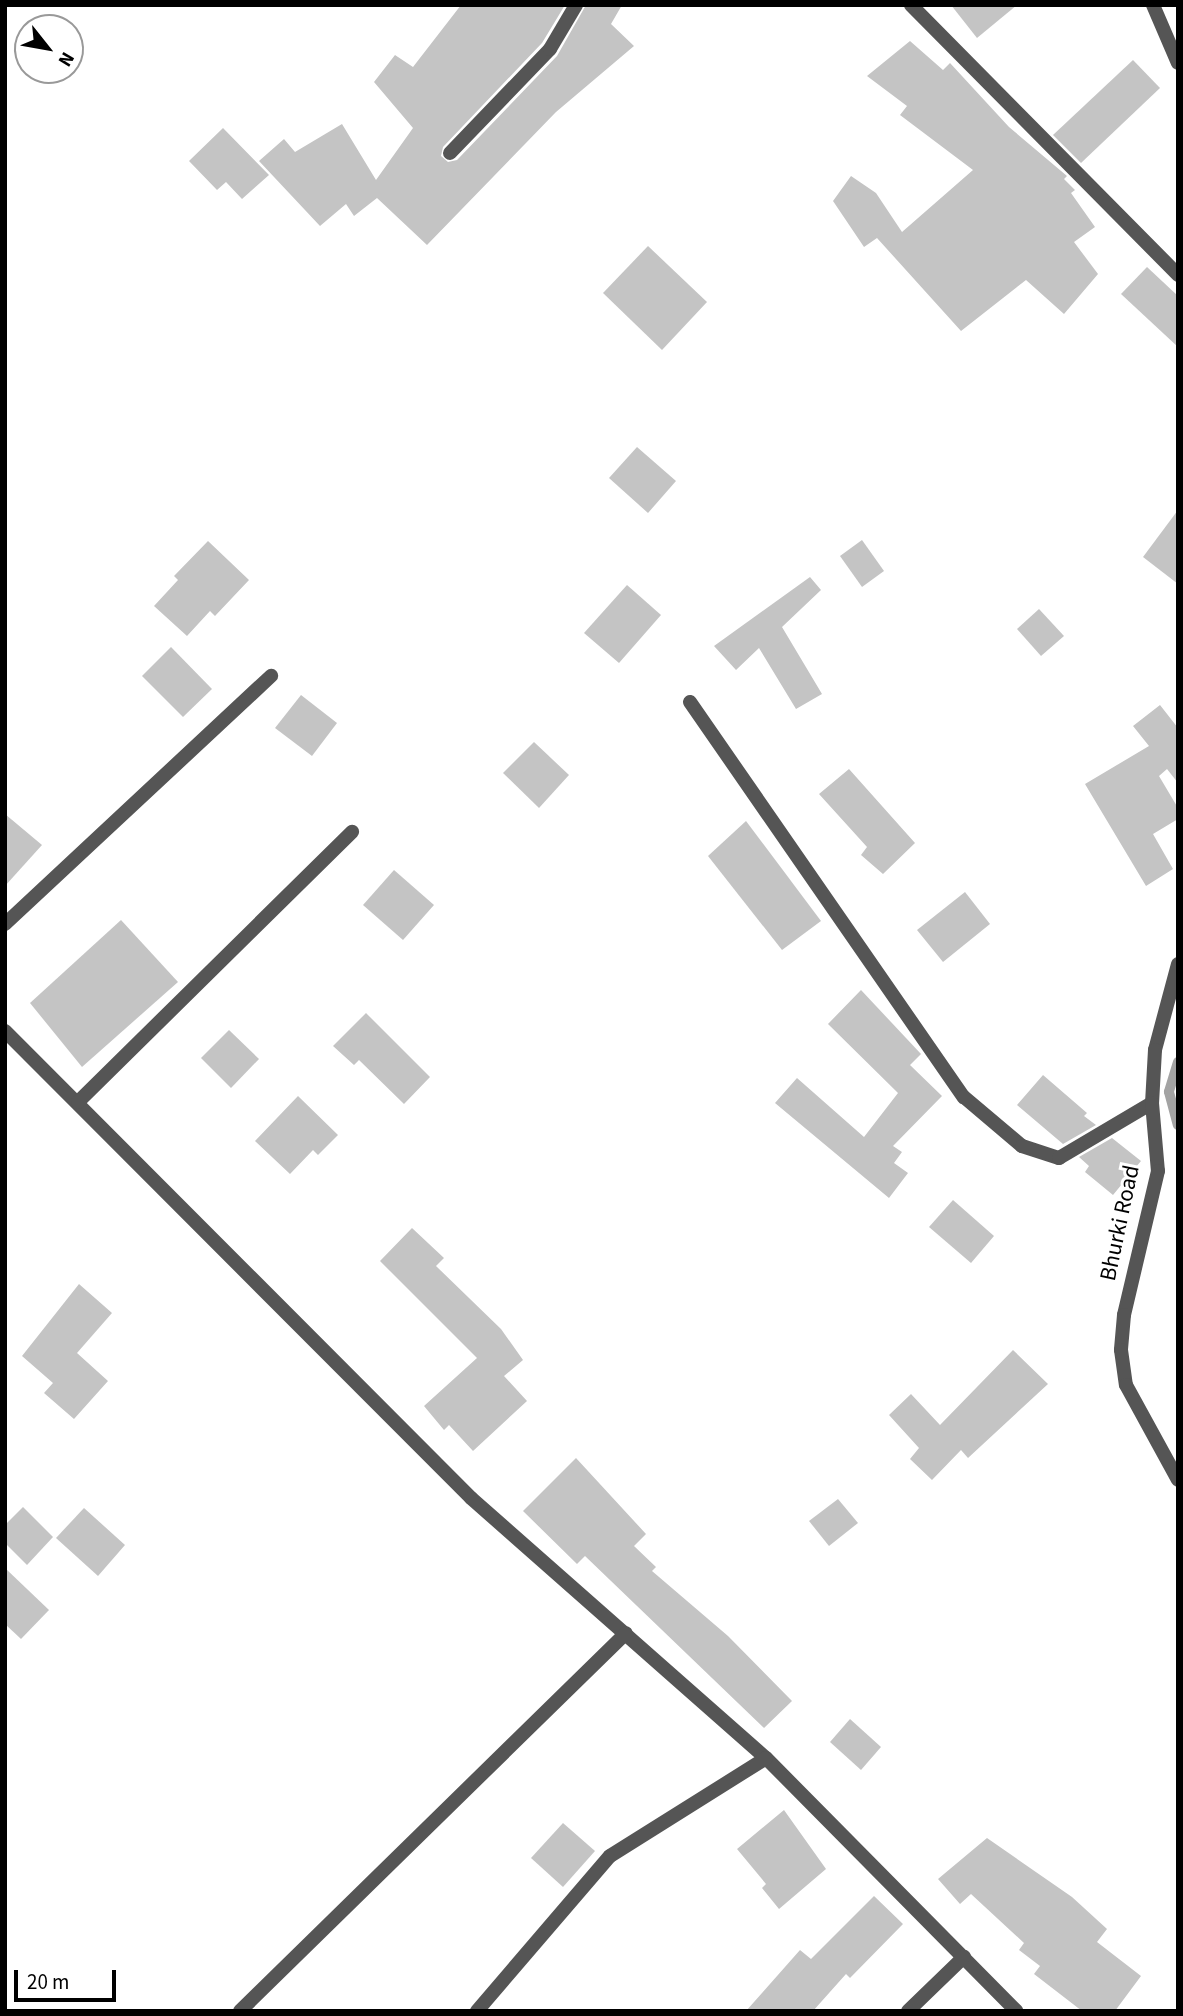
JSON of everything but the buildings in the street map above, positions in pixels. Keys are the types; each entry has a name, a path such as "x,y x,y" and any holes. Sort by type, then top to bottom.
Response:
{"street":[{"path":"450,153 550,49 576,5"},
{"path":"911,5 1178,275"},
{"path":"1153,5 1178,64"},
{"path":"5,924 271,676"},
{"path":"690,702 964,1097 1022,1146 1059,1158 1153,1103"},
{"path":"78,1102 352,832"},
{"name":"Bhurki Road","path":"1178,964 1156,1050 1153,1103 1158,1171 1124,1315 1121,1350 1126,1385 1178,1480"},
{"path":"5,1031 471,1498 766,1758 1016,2011"},
{"path":"240,2011 626,1633"},
{"path":"477,2011 610,1856 766,1758"},
{"path":"908,2011 964,1957"}],"waterway":[{"path":"1178,1062 1169,1092 1178,1125"}]}
